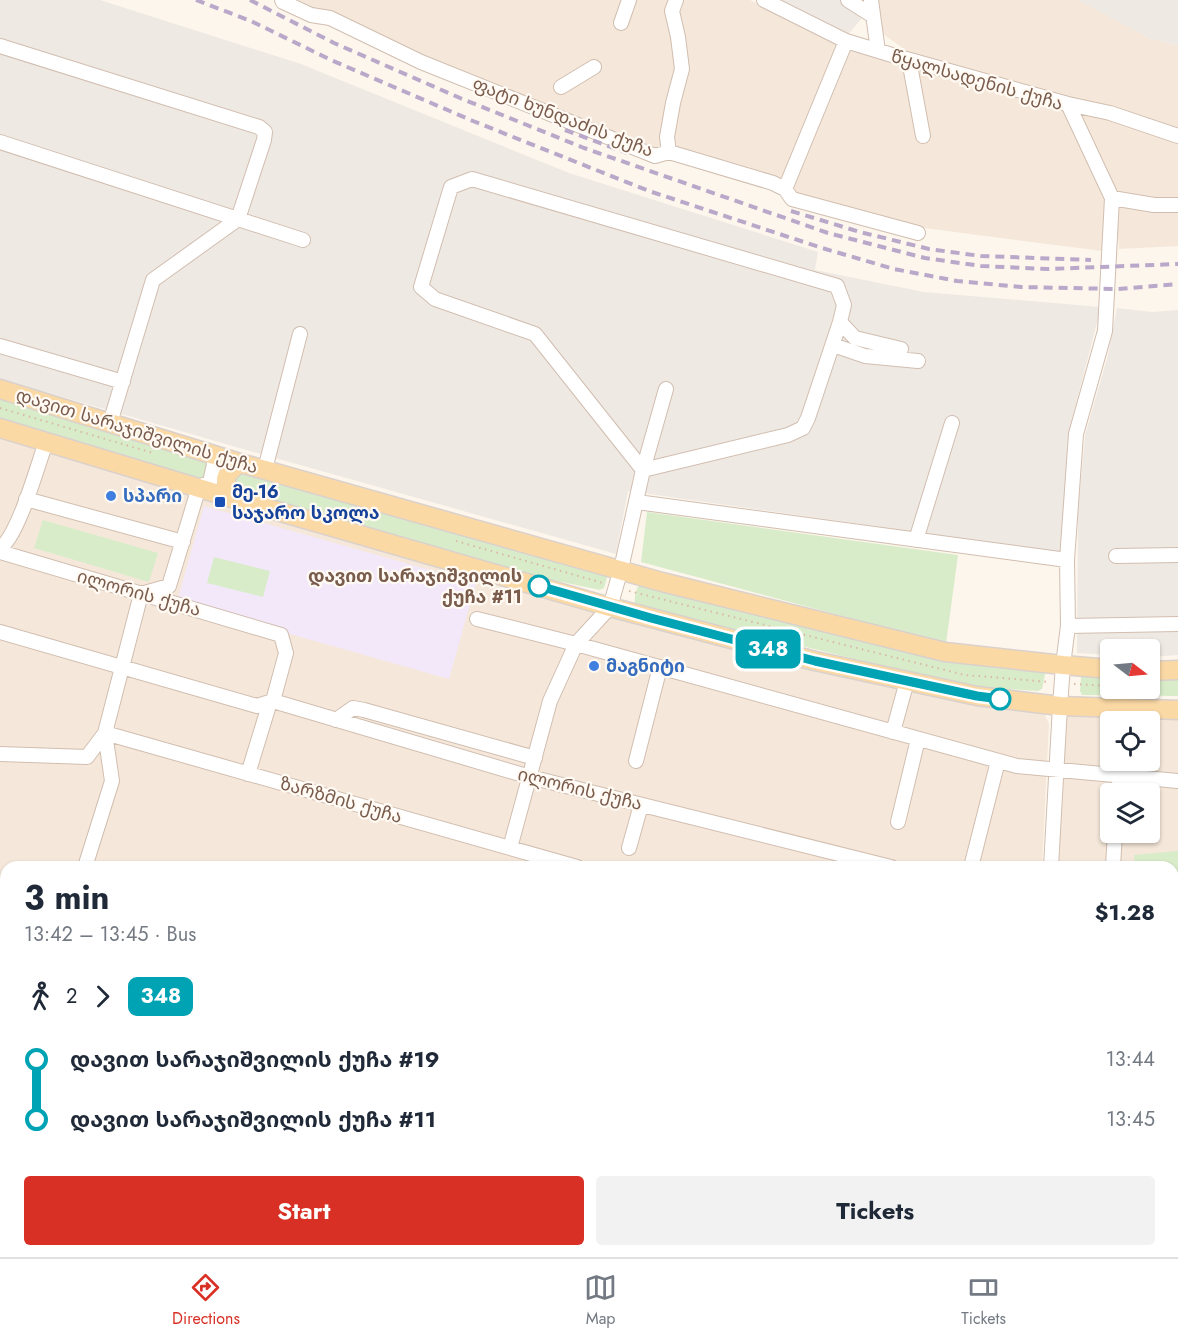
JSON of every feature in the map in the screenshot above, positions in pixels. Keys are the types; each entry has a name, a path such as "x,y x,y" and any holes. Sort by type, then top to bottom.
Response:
{"main road":[{"name":"დავით სარაჯიშვილის ქუჩა","path":"0,390 208,453 662,582 945,652 1100,668"},
{"name":"დავით სარაჯიშვილის ქუჩა","path":"0,428 232,498 610,607 815,661 977,696 1060,706 1178,710"},
{"path":"232,498 225,483 228,472 240,462"},
{"path":"1160,671 1178,670"}],"street":[{"name":"ფატი ხუნდაძის ქუჩა","path":"282,0 311,15 330,18 421,62 655,156 669,152 773,183 786,189 792,200 918,233"},
{"path":"621,23 629,0"},
{"path":"669,152 667,137 682,69 672,11 676,0"},
{"name":"წყალსადენის ქუჩა","path":"764,0 846,41 1068,104 1112,198"},
{"path":"848,0 873,16"},
{"path":"871,0 878,51"},
{"path":"786,189 846,41"},
{"path":"0,46 259,127 265,132 238,219 153,280 110,423"},
{"path":"909,60 923,136"},
{"path":"561,87 594,67"},
{"path":"1068,104 1110,113 1178,136"},
{"path":"0,142 303,240"},
{"path":"472,179 837,286 844,305 840,322 803,428 788,435 643,470 536,334 435,299 421,287 451,187 472,179"},
{"path":"1051,861 1060,706 1068,626 1067,560 1076,434 1105,331 1112,198 1154,205 1178,205"},
{"path":"840,322 855,338 900,349"},
{"path":"265,469 300,334"},
{"path":"832,345 865,356 918,361"},
{"path":"0,346 123,382"},
{"path":"510,848 550,701 576,644 610,607 643,470 666,389"},
{"path":"916,540 952,423"},
{"name":"ილორის ქუჩა","path":"46,442 16,527 0,550 281,635 286,653 271,702"},
{"path":"87,861 112,781 105,733 141,594 169,586 199,488 210,482 215,460 208,453"},
{"path":"26,500 183,542"},
{"path":"637,502 1067,560"},
{"path":"1116,556 1178,555"},
{"path":"477,619 576,644 1017,766 1178,781"},
{"path":"1068,626 1178,624"},
{"name":"ილორის ქუჩა","path":"0,632 257,706 271,702 530,777 867,861"},
{"path":"636,761 660,667"},
{"path":"892,732 907,681"},
{"path":"248,774 271,702"},
{"path":"336,720 353,708 364,710 535,758"},
{"path":"0,754 87,757 105,733"},
{"name":"ზარზმის ქუჩა","path":"105,733 556,861"},
{"path":"898,822 918,739"},
{"path":"973,861 998,761"},
{"path":"1119,783 1120,775"},
{"path":"629,848 640,804"},
{"path":"1113,861 1114,843"}],"path":[{"path":"651,618 662,582"}],"shaded area":[{"path":"0,0 100,0 301,64 569,173 818,252 815,270 924,292 1101,307 1068,435 1063,553 628,491 616,554 0,379"},
{"path":"289,0 750,0 847,48 927,74 1064,108 1107,200 1102,251 924,228 666,157"},
{"path":"782,0 860,0 862,18 847,36"},
{"path":"877,0 1078,0 1149,38 1178,46 1178,246 1119,249 1115,191 1074,101 908,52 882,33"},
{"path":"1078,0 1178,0 1178,46 1149,38"},
{"path":"1117,308 1152,312 1178,310 1178,655 1160,656 1160,639 1100,639 1100,654 1077,653 1078,511 1085,435 1108,355"},
{"path":"0,436 269,518 1043,710 1049,724 1042,861 0,861"},
{"path":"204,506 476,583 449,679 177,602"},
{"path":"1068,712 1100,713 1100,771 1160,771 1160,716 1178,717 1178,861 1057,861 1064,716"}],"green space":[{"path":"0,396 208,458 203,481 0,420"},
{"path":"246,472 608,574 604,588 600,590 529,575 234,491 236,478"},
{"path":"647,512 958,555 946,644 641,562"},
{"path":"43,520 158,553 149,582 34,548"},
{"path":"214,557 270,571 263,597 207,583"},
{"path":"642,581 1041,670 1045,674 1042,689 1038,691 965,686 635,605 636,592"},
{"path":"1086,674 1100,674 1100,695 1082,695 1081,677"},
{"path":"1160,675 1178,676 1178,696 1160,696"},
{"path":"1178,851 1178,861 1134,861 1134,855"}],"railway":[{"path":"196,0 251,21 331,60 473,121 649,191 822,248 894,269 957,281 1021,287 1118,289 1178,284"},
{"path":"250,0 334,43 460,98 584,148 828,233 925,258 981,266 1048,269 1178,264"},
{"path":"565,130 627,153"},
{"path":"791,211 860,232 929,249 981,256 1091,260"}],"bus line":[{"name":"348","path":"539,586 815,661 1000,699"}],"place":[{"name":"სპარი","path":"111,496"},
{"name":"მე-16 საჯარო სკოლა","path":"220,502"},
{"name":"დავით სარაჯიშვილის ქუჩა #11","path":"539,586"},
{"name":"მაგნიტი","path":"594,666"}]}
